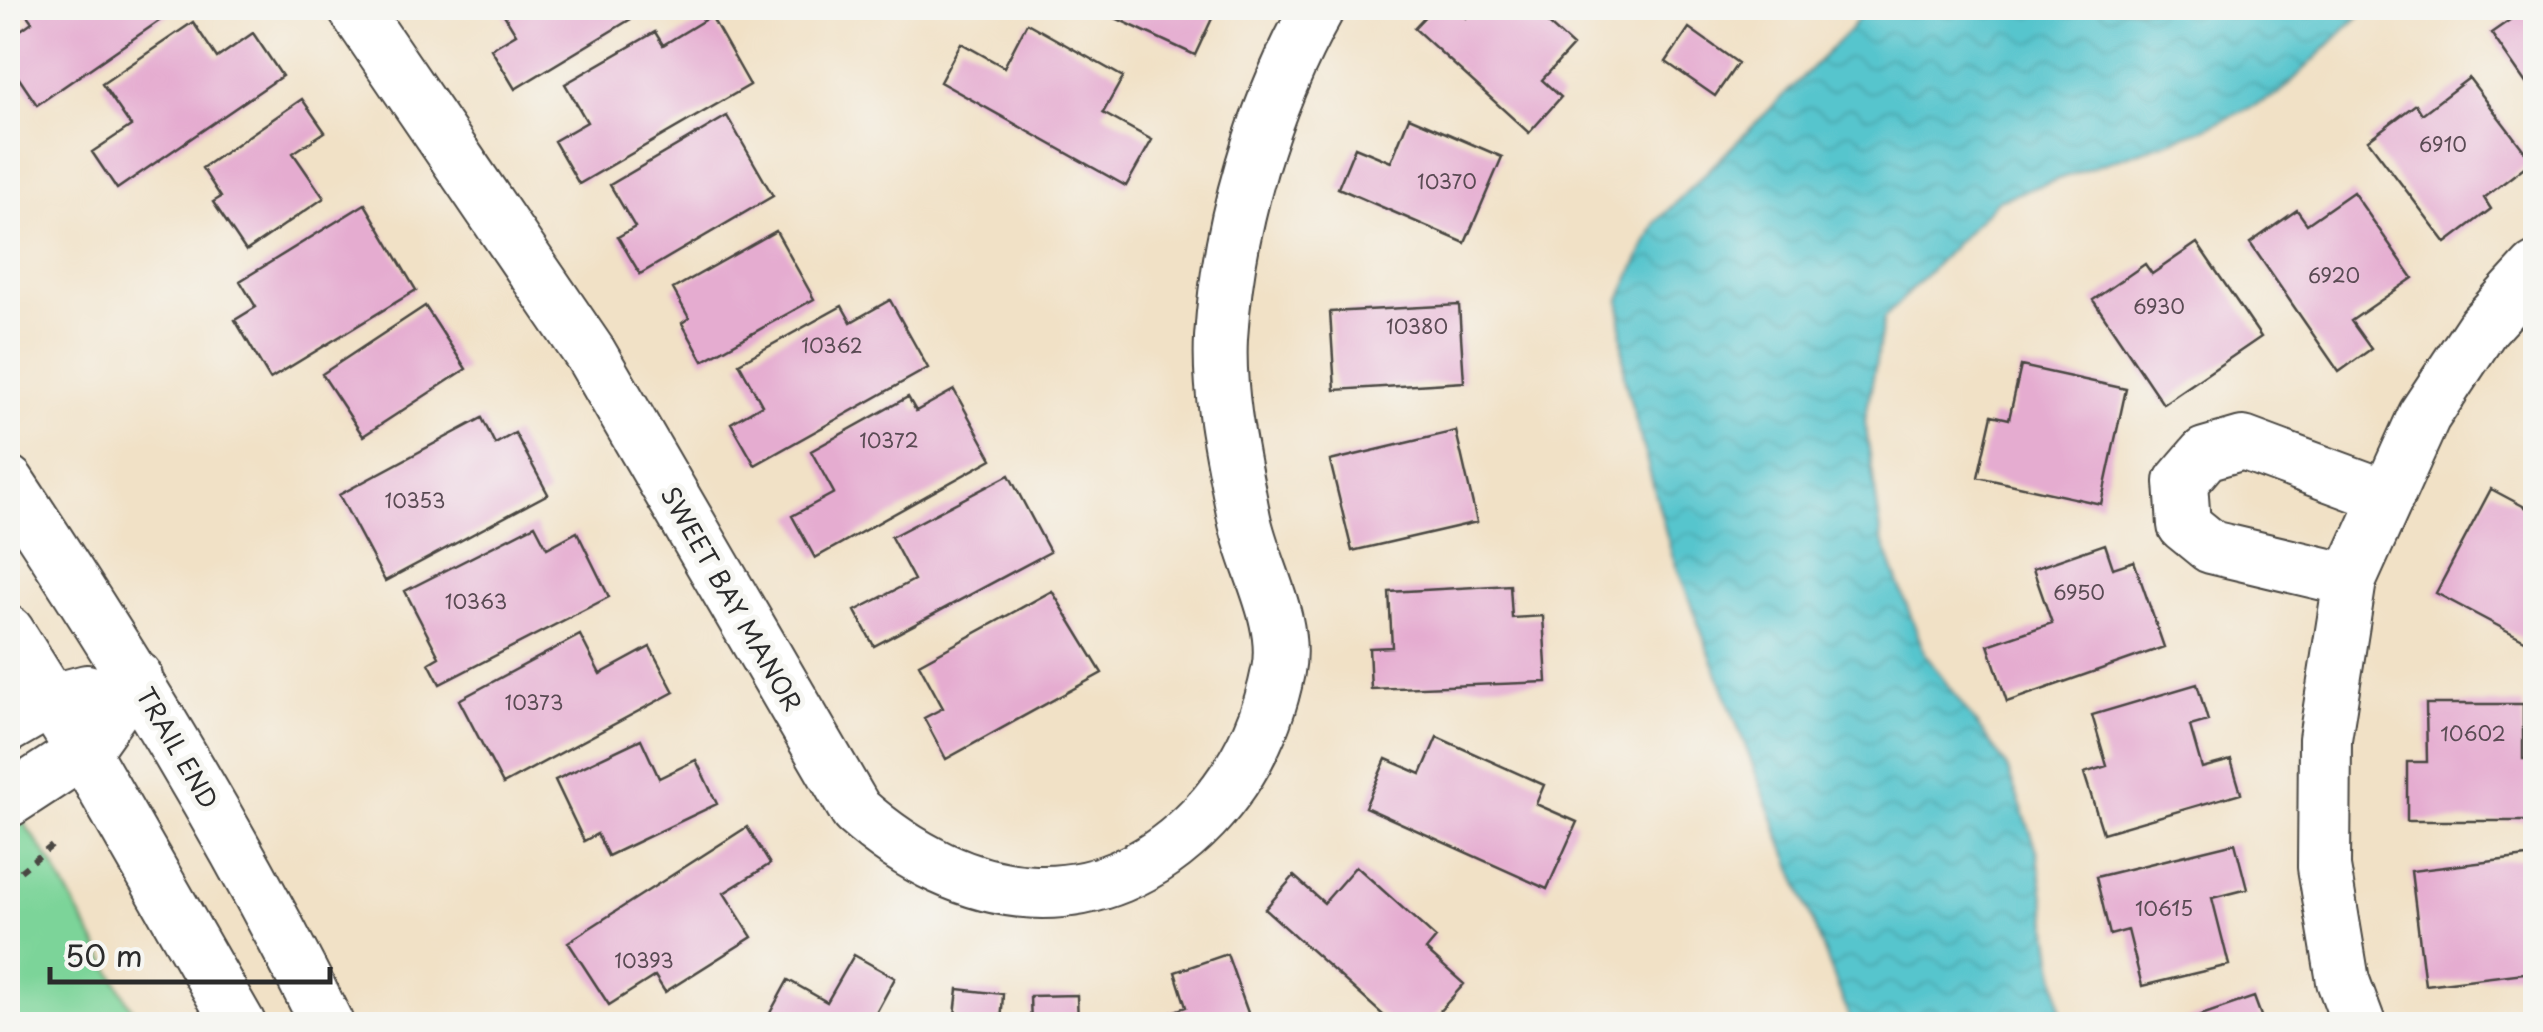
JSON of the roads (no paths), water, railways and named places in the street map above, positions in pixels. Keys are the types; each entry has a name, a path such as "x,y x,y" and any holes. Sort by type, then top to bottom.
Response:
{"street":[{"name":"SWEET BAY MANOR","path":"354,8 591,355 856,811 894,845 940,870 991,886 1044,892 1093,887 1144,869 1183,838 1244,769 1266,719 1279,666 1276,622 1248,538 1227,427 1221,340 1258,144 1292,55 1318,8"},
{"path":"2359,1024 2343,982 2324,867 2325,739 2350,580 2424,416 2483,327 2536,269"},
{"path":"2350,580 2211,548 2184,525 2181,482 2206,454 2242,443 2386,496"},
{"name":"TRAIL END","path":"8,482 136,676 282,932 327,1024"},
{"path":"8,632 84,752 238,1024"},
{"path":"8,726 53,700 136,676"},
{"path":"8,801 84,752 136,676"}],"water":[{"path":"1865,8 2367,8 2279,94 2206,128 1998,200 1884,318 1865,421 1882,539 1925,654 2006,765 2037,850 2063,1024 1852,1024 1672,555 1624,377 1620,299 1656,222 1850,30"}]}
